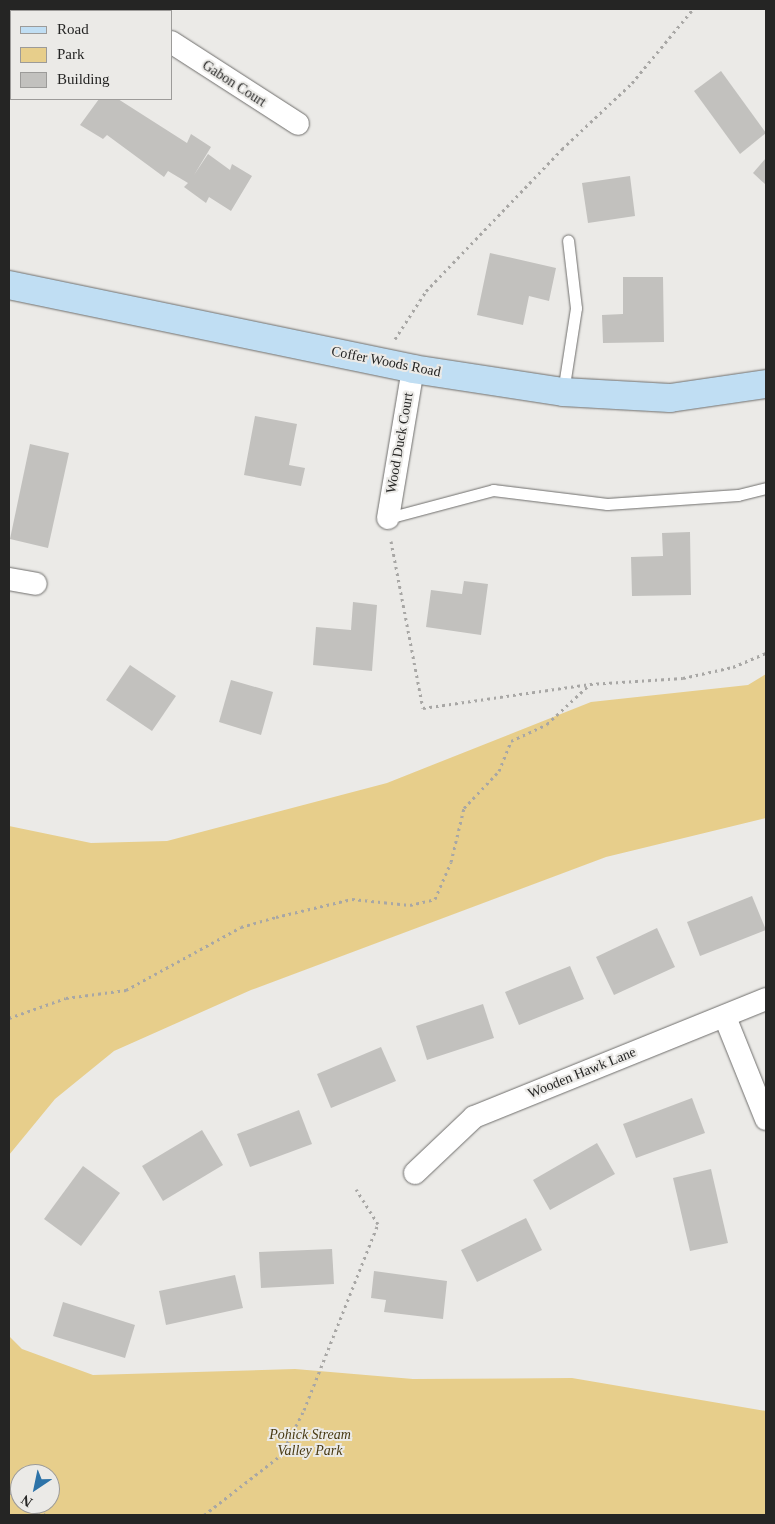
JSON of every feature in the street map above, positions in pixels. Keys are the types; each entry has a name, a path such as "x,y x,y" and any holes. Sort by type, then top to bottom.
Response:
{"street":[{"name":"Gabon Court","path":"172,43 298,124"},
{"name":"Coffer Woods Road","path":"9,285 400,366 563,392 670,398 766,384"},
{"name":"Wood Duck Court","path":"388,518 400,366"},
{"path":"9,579 36,584"},
{"name":"Wooden Hawk Lane","path":"415,1172 474,1117 766,999"},
{"path":"725,1016 766,1119"}],"lane":[{"path":"563,392 576,308 568,240"},
{"path":"388,518 492,490 607,504 738,495 766,488"}],"path":[{"path":"400,366 391,346 407,316 426,291 562,149 632,83 693,9"},
{"path":"388,518 395,576 423,708 590,684 691,676 766,653"},
{"path":"9,1018 66,998 126,990 241,928 276,917 352,899 410,904 435,900 451,862 464,808 499,770 511,741 548,724 590,684"},
{"path":"204,1515 282,1455 304,1410 378,1224 356,1189"}],"green space":[{"path":"766,674 766,818 606,857 251,990 114,1051 55,1099 9,1155 9,826 91,843 167,841 387,783 591,702 748,685"},
{"name":"Pohick Stream Valley Park","path":"9,1336 22,1349 93,1375 295,1369 413,1379 572,1378 766,1411 766,1515 9,1515"}],"building":[{"path":"721,71 766,133 740,154 694,91"},
{"path":"98,100 120,100 187,143 191,134 211,147 194,175 208,154 230,170 232,164 252,176 231,211 209,197 206,203 184,187 188,183 168,171 164,177 107,135 103,139 80,125"},
{"path":"766,158 766,185 753,173"},
{"path":"630,176 635,216 588,223 582,183"},
{"path":"490,253 556,268 549,301 529,296 523,325 477,315"},
{"path":"623,277 663,277 664,342 603,343 602,315 623,314"},
{"path":"255,416 297,424 289,465 305,468 301,486 244,475"},
{"path":"30,444 69,453 48,548 10,539"},
{"path":"690,532 691,595 632,596 631,557 663,556 662,533"},
{"path":"464,581 488,584 481,635 426,627 431,590 462,594"},
{"path":"353,602 377,605 372,671 313,665 316,627 351,630"},
{"path":"130,665 176,696 152,731 106,700"},
{"path":"231,680 273,692 261,735 219,722"},
{"path":"752,896 766,930 700,956 687,922"},
{"path":"657,928 675,967 614,995 596,957"},
{"path":"570,966 584,999 519,1025 505,992"},
{"path":"483,1004 494,1038 427,1060 416,1026"},
{"path":"381,1047 396,1081 331,1108 317,1074"},
{"path":"692,1098 705,1133 636,1158 623,1124"},
{"path":"299,1110 312,1144 250,1167 237,1134"},
{"path":"202,1130 223,1165 163,1201 142,1166"},
{"path":"597,1143 615,1174 550,1210 533,1180"},
{"path":"83,1166 120,1193 81,1246 44,1219"},
{"path":"711,1169 728,1243 690,1251 673,1178"},
{"path":"526,1218 542,1250 477,1282 461,1250"},
{"path":"332,1249 334,1284 261,1288 259,1252"},
{"path":"374,1271 447,1281 443,1319 384,1312 386,1300 371,1298"},
{"path":"235,1275 243,1308 166,1325 159,1291"},
{"path":"63,1302 135,1325 125,1358 53,1336"}]}
